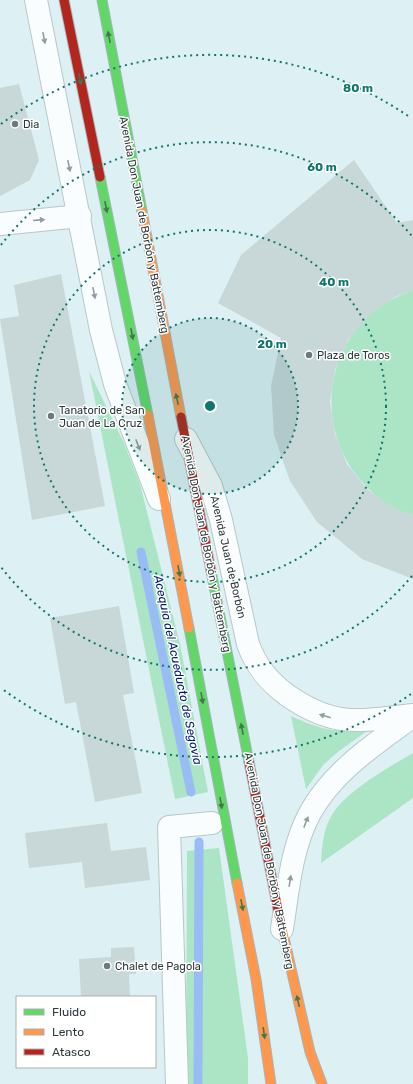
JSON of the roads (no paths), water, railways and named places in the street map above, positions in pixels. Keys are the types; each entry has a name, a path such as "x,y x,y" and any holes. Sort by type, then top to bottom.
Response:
{"main road":[{"path":"64,0 172,532 224,819 256,979 272,1084"},
{"name":"Avenida Don Juan de Borbón y Battemberg","path":"102,0 185,437 282,932 310,1052 326,1081"}],"street":[{"path":"36,0 80,216 101,330 115,384 172,532"},
{"path":"0,224 80,216"},
{"name":"Avenida Juan de Borbón","path":"185,437 211,486 221,520 248,644 253,659 262,672 271,682 302,706 318,714 334,718 356,720 413,716"},
{"path":"282,932 294,858 309,814 325,789 358,757 413,716"},
{"path":"177,1084 169,827 212,823"}],"waterway":[{"name":"Acequia del Acueducto de Segovia","path":"141,552 191,792"},
{"name":"Acequia del Acueducto de Segovia","path":"198,1084 199,842"}],"place":[{"name":"Dia","path":"15,124"},
{"name":"Plaza de Toros","path":"309,355"},
{"name":"Tanatorio de San Juan de La Cruz","path":"51,416"},
{"name":"Chalet de Pagola","path":"107,966"}]}
